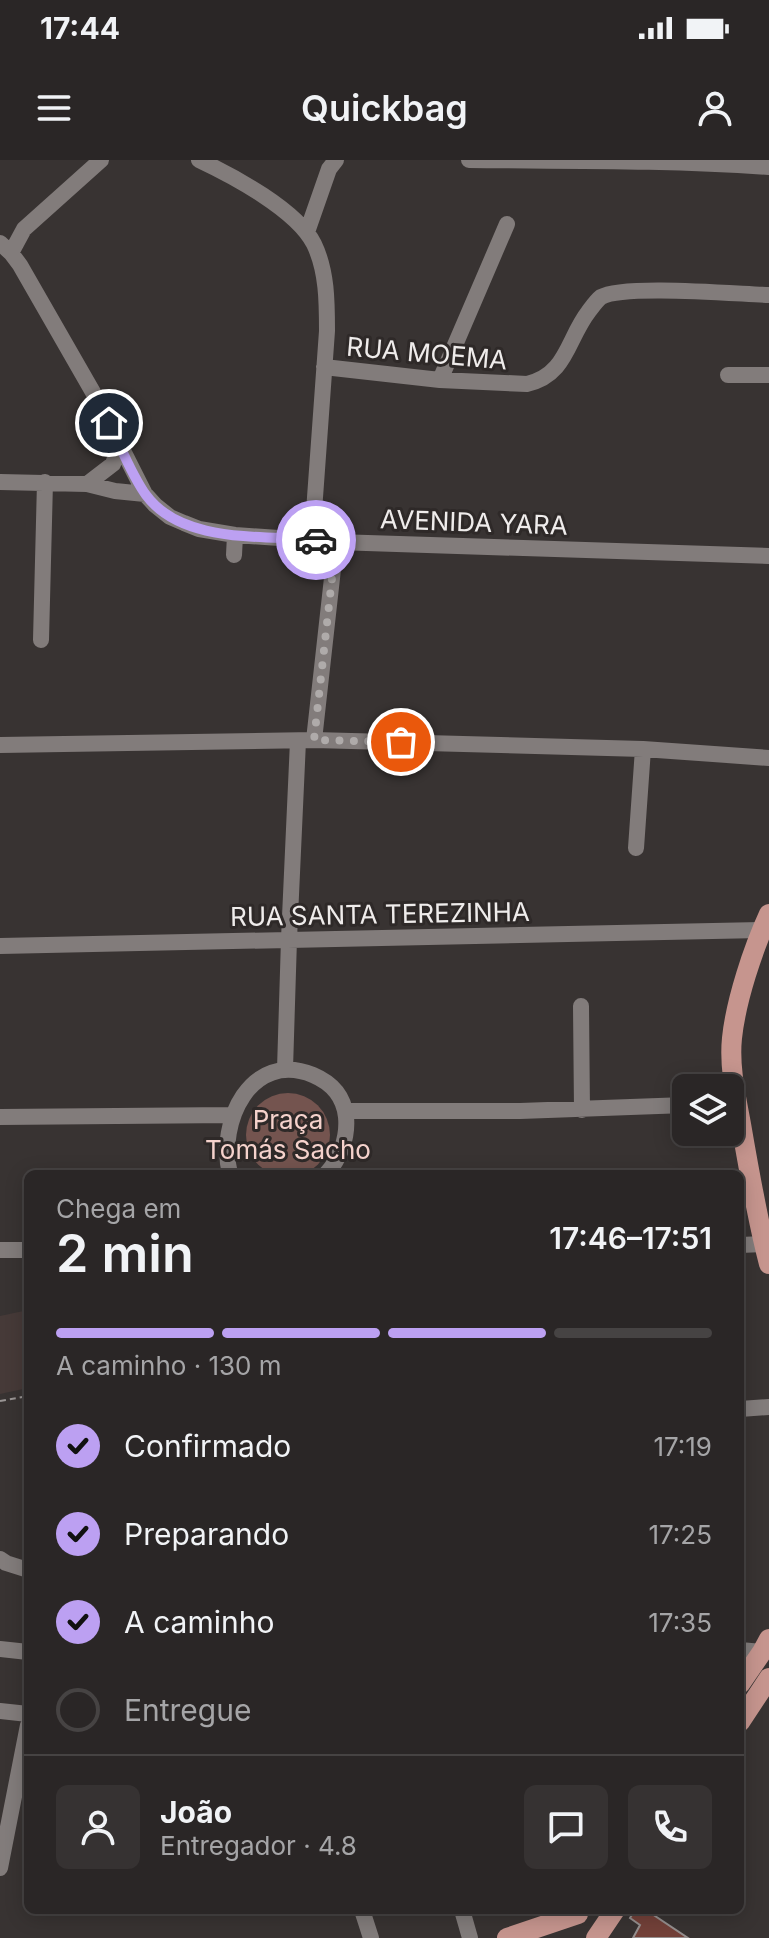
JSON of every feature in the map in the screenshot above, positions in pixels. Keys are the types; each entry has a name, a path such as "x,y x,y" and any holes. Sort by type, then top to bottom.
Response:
{"main road":[{"path":"732,1074 732,1039 744,984 765,922"},
{"path":"740,1146 743,1170"},
{"path":"744,1174 747,1195 766,1254"},
{"path":"744,1678 766,1645"},
{"path":"744,1716 769,1678"},
{"path":"507,1938 573,1914"},
{"path":"562,1938 578,1914"},
{"path":"596,1938 612,1914"}],"street":[{"path":"6,248 101,160"},
{"path":"199,160 241,182 283,212 307,232 320,259 327,308 312,539"},
{"path":"307,232 329,169 336,160"},
{"path":"469,160 634,161 769,167"},
{"path":"440,380 507,224"},
{"path":"0,234 24,229"},
{"name":"AVENIDA YARA","path":"6,248 98,401 145,494 170,517 184,523 199,529 235,535 336,542 769,556"},
{"name":"RUA MOEMA","path":"324,367 440,380 527,384 549,376 559,365 593,306 612,293 637,290 769,295"},
{"path":"728,375 769,375"},
{"path":"87,484 113,464 120,444"},
{"path":"0,482 87,484 145,494"},
{"path":"41,640 45,482"},
{"path":"234,555 235,535"},
{"path":"285,1069 289,939 306,741 336,542"},
{"path":"0,745 306,741 643,749 769,758"},
{"path":"636,848 643,749"},
{"name":"RUA SANTA TEREZINHA","path":"0,946 765,922"},
{"path":"581,1006 582,1110"},
{"path":"229,1170 228,1141 232,1115 244,1095 259,1080 285,1069 322,1079 340,1096 347,1125 341,1152 329,1170"},
{"path":"345,1111 582,1110 672,1106"},
{"path":"0,1117 232,1115"},
{"path":"744,1246 766,1254"},
{"path":"0,1250 24,1250"},
{"path":"744,1409 769,1407"},
{"path":"0,1559 24,1569"},
{"path":"744,1649 766,1645"},
{"path":"0,1649 24,1652"},
{"path":"0,1711 24,1714"},
{"path":"0,1868 24,1745"},
{"path":"363,1914 371,1938"},
{"path":"463,1914 470,1938"}],"path":[{"path":"0,1401 24,1397"}],"shaded area":[{"path":"24,1311 24,1389 0,1394 0,1316"}],"green space":[{"name":"Praça Tomás Sacho","path":"280,1094 296,1094 311,1100 323,1112 329,1127 327,1151 311,1170 265,1170 253,1158 247,1143 247,1127 253,1112 265,1100"}],"building":[{"path":"632,1914 652,1914 688,1938 633,1938 640,1925 630,1918"}],"way so far":[{"path":"316,540 336,542 314,740 401,742"}],"route":[{"path":"109,423 145,494 170,517 199,529 235,535 316,540"}]}
